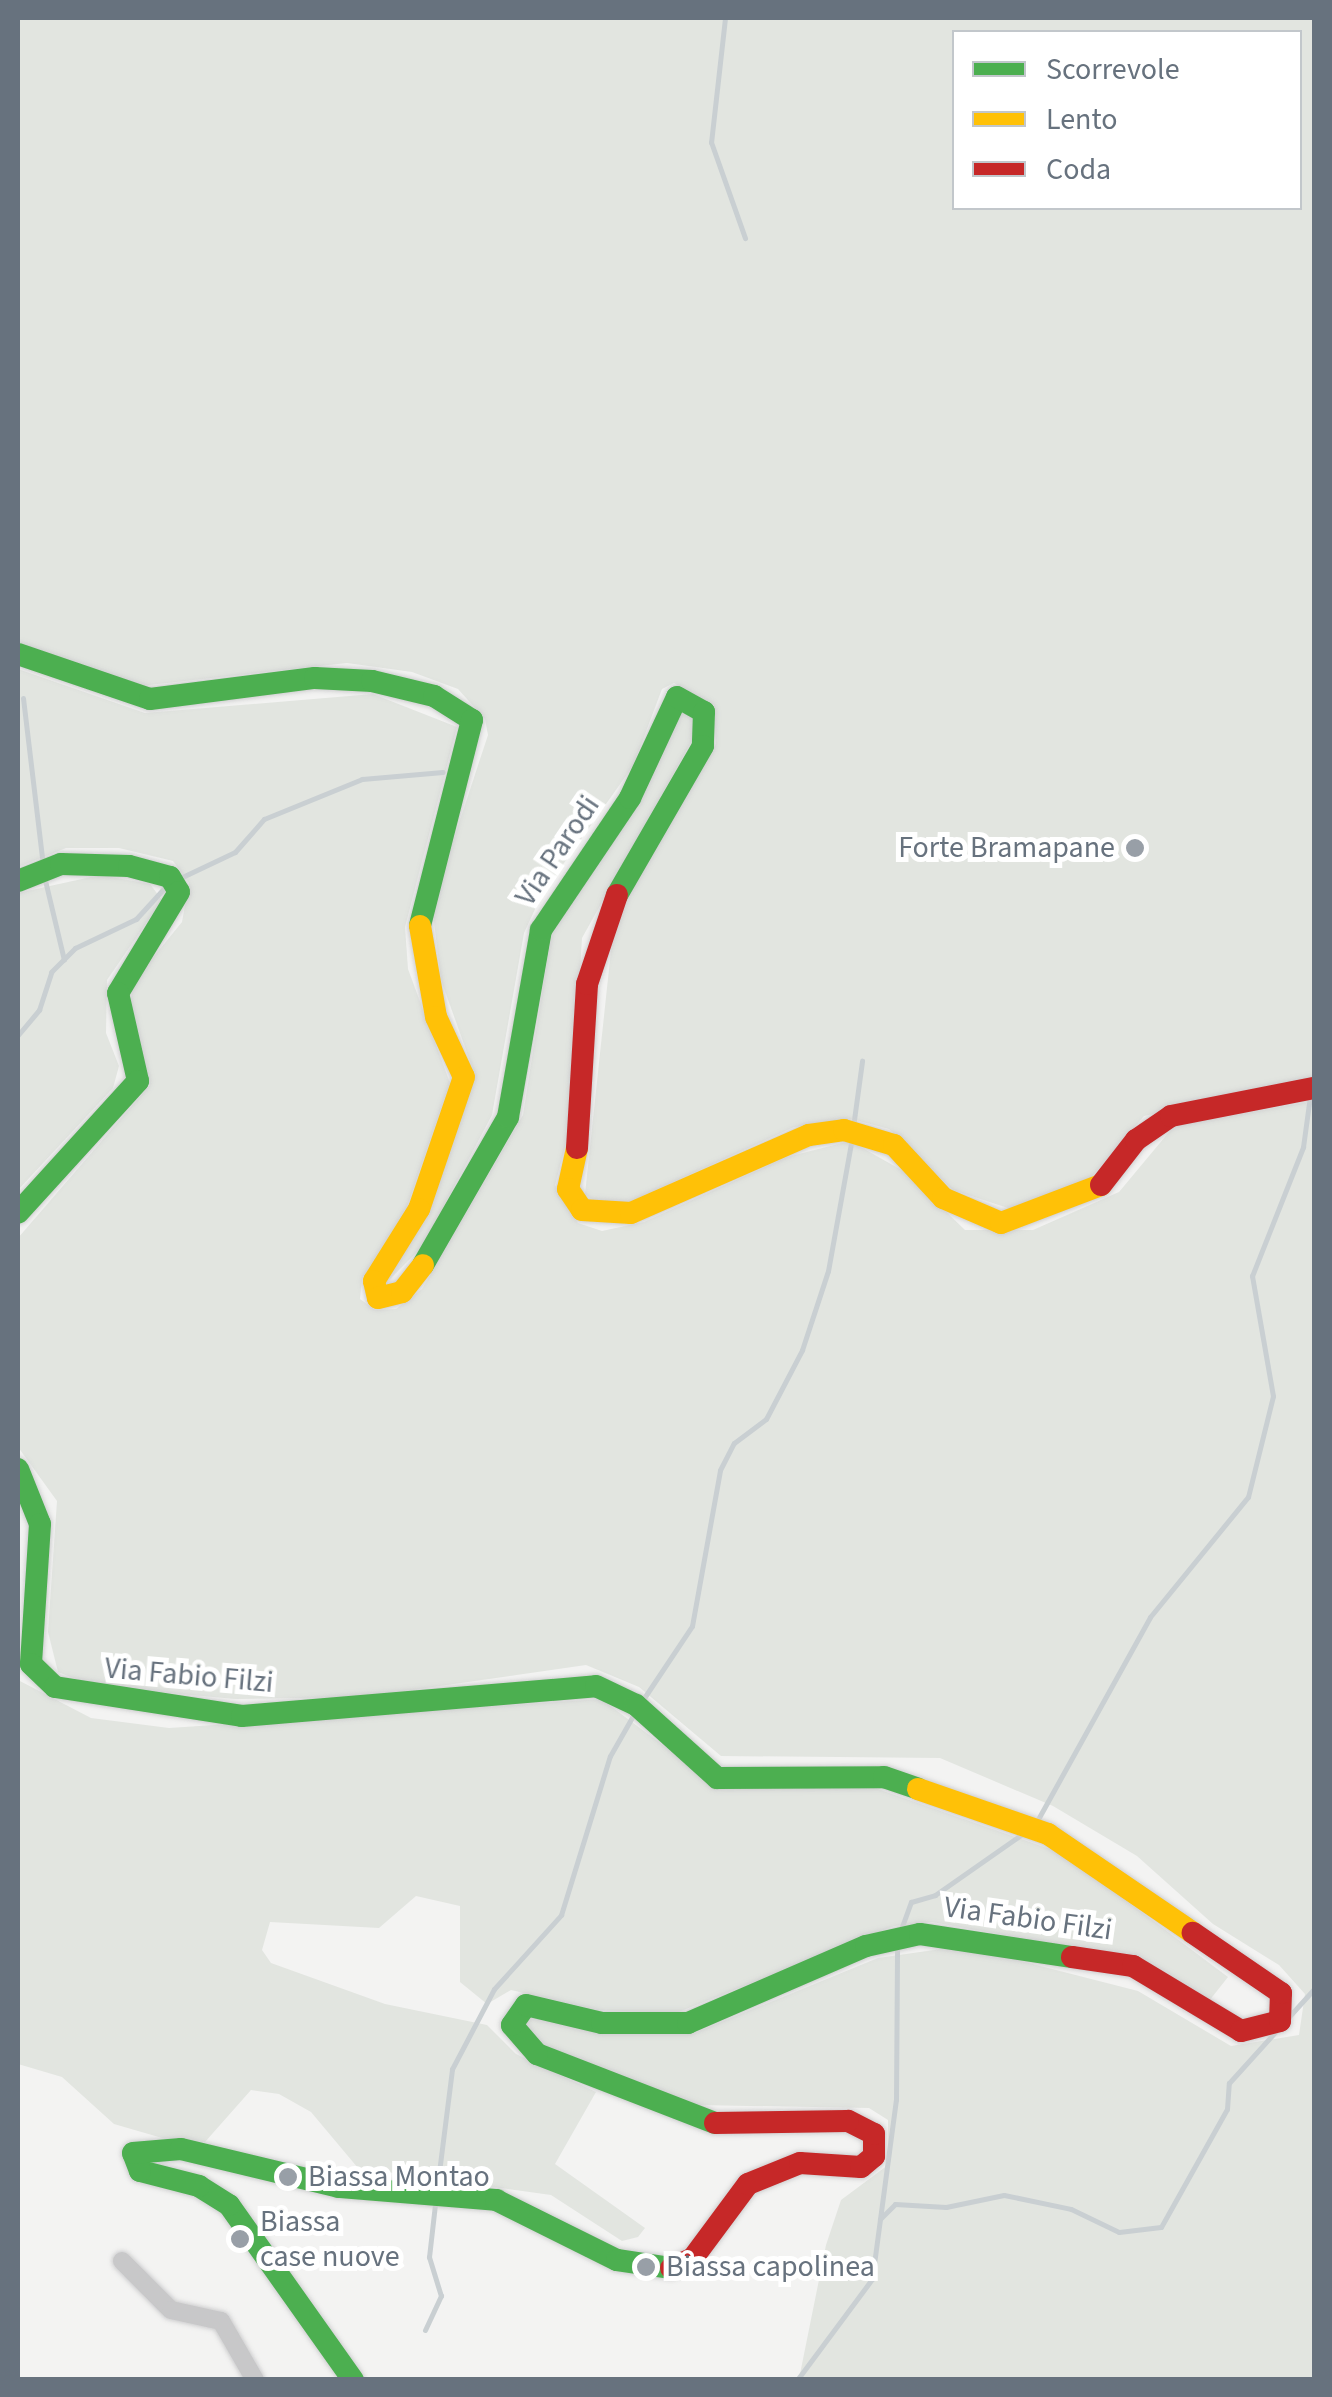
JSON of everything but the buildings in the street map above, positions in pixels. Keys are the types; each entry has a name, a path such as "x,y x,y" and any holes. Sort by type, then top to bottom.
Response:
{"street":[{"name":"Via Parodi","path":"18,654 150,700 315,678 372,681 446,701 472,720 476,736 430,866 420,931 431,1002 464,1077 420,1209 374,1280 378,1298 402,1292 430,1256 508,1117 541,930 630,798 666,702 677,697 706,717 703,746 628,862 586,984 586,1110 568,1189 582,1210 631,1212 809,1135 844,1130 894,1145 943,1198 1002,1222 1104,1184 1136,1140 1171,1116 1314,1088"},
{"path":"18,880 60,864 129,866 170,878 178,899 130,960 118,992 138,1081 18,1213"},
{"name":"Via Fabio Filzi","path":"18,1469 40,1524 31,1664 55,1687 242,1716 381,1712 539,1686 606,1688 716,1778 884,1776 1048,1834 1283,2000 1280,2020 1241,2031 1133,1966 920,1934 866,1946 688,2023 602,2022 526,2005 512,2025 524,2042 615,2090 718,2123 841,2120 874,2134 874,2156 862,2167 800,2163 748,2184 693,2258 665,2271 617,2260 496,2200 340,2187 181,2149 136,2150 134,2168 229,2205 353,2380"},
{"path":"122,2261 159,2303 225,2325 255,2380"}],"shaded area":[{"path":"18,18 1314,18 1314,1078 1144,1116 1088,1181 1011,1209 953,1190 889,1129 852,1119 794,1127 629,1202 599,1204 585,1194 612,941 622,904 716,744 714,705 674,683 662,689 633,766 542,894 524,933 492,1115 422,1247 385,1284 431,1207 475,1075 441,980 432,905 488,735 485,719 458,689 412,672 347,663 131,687 18,646"},
{"path":"18,669 145,713 373,694 457,727 405,927 408,969 450,1083 407,1207 362,1279 360,1299 375,1310 396,1309 422,1289 523,1115 551,936 647,788 676,711 693,716 695,735 582,938 570,1128 555,1185 578,1223 602,1231 644,1222 787,1157 850,1141 905,1172 965,1230 1033,1230 1119,1192 1174,1126 1314,1101 1314,2379 799,2379 826,2245 841,2200 888,2165 888,2120 869,2108 698,2105 643,2092 545,2046 523,2025 528,2015 613,2033 692,2034 878,1958 962,1946 1138,1991 1231,2046 1299,2035 1305,1994 1279,1965 1213,1924 1137,1856 1053,1806 940,1758 721,1756 639,1687 586,1665 363,1697 235,1699 94,1686 58,1672 48,1632 57,1501 18,1447 18,1238 150,1085 130,1008 133,982 182,922 189,883 173,861 119,848 66,848 18,867"},
{"path":"100,875 150,884 162,900 107,980 106,1033 119,1066 113,1088 18,1190 18,893"},
{"path":"18,1680 91,1718 169,1728 601,1699 719,1787 869,1786 1064,1854 1228,1977 1209,2001 1138,1959 932,1922 894,1926 676,2013 597,2010 511,1990 487,2004 460,1982 460,1906 416,1896 379,1928 270,1922 262,1950 271,1963 385,2004 487,2025 516,2054 596,2092 555,2164 645,2228 638,2237 622,2241 551,2195 358,2168 311,2112 279,2094 251,2090 205,2142 169,2140 114,2124 62,2077 18,2064"}],"waterway":[{"path":"725,18 711,142 745,238"},
{"path":"23,698 43,865"},
{"path":"178,879 235,852 264,819 362,779 443,772"},
{"path":"44,876 64,960"},
{"path":"18,1035 39,1010 51,972 75,948 136,919 168,884"},
{"path":"853,1127 862,1061"},
{"path":"1037,1821 1150,1617 1248,1497 1273,1396 1252,1276 1303,1147 1310,1096"},
{"path":"642,1701 692,1626 720,1470 734,1443 766,1419 802,1350 828,1271 852,1138"},
{"path":"437,2188 452,2069 494,1989 561,1915 610,1756 634,1714"},
{"path":"900,1932 911,1902 935,1895 1025,1832"},
{"path":"797,2380 872,2279 896,2100 897,1948"},
{"path":"880,2219 895,2204 946,2207 1004,2195 1071,2209 1119,2232 1161,2227 1227,2109 1229,2083 1314,1989"},
{"path":"425,2330 441,2296 429,2257 435,2204"}],"traffic: fast":[{"path":"18,654 150,699 315,678 372,681 434,696 472,720 420,926"},
{"path":"423,1265 508,1117 541,930 630,798 677,697 704,712 703,746 617,895"},
{"path":"18,881 61,864 129,866 170,877 179,892 118,993 138,1081 18,1213"},
{"path":"18,1469 40,1524 31,1664 55,1687 242,1716 596,1686 636,1705 717,1778 884,1777 918,1789"},
{"path":"715,2123 537,2054 512,2025 526,2005 602,2023 688,2023 866,1946 920,1934 1072,1957"},
{"path":"353,2380 229,2205 199,2186 140,2171 133,2153 181,2149 339,2187 496,2200 617,2260 671,2268"}],"traffic: slow":[{"path":"420,926 436,1017 464,1077 419,1209 374,1281 378,1298 402,1292 423,1265"},
{"path":"577,1148 568,1189 582,1210 631,1213 809,1135 844,1130 894,1145 943,1198 1001,1223 1101,1185"},
{"path":"918,1789 1048,1834 1193,1933"}],"traffic: jam":[{"path":"577,1148 587,984 617,895"},
{"path":"1101,1185 1136,1140 1171,1116 1314,1088"},
{"path":"1072,1957 1133,1966 1241,2031 1280,2021 1281,1993 1193,1933"},
{"path":"671,2268 693,2258 748,2184 800,2163 861,2167 874,2156 874,2134 848,2121 715,2123"}],"place":[{"name":"Forte Bramapane","path":"1135,848"},
{"name":"Biassa Montao","path":"288,2177"},
{"name":"Biassa case nuove","path":"240,2239"},
{"name":"Biassa capolinea","path":"646,2267"}]}
